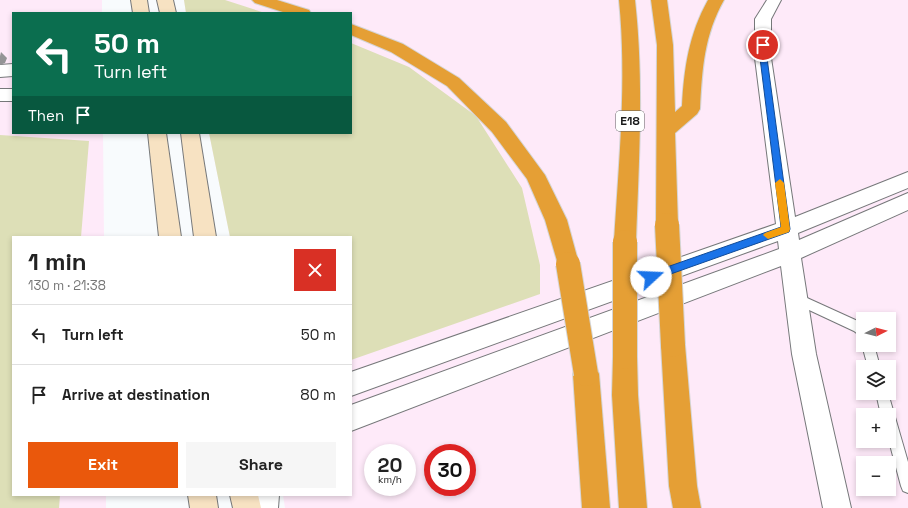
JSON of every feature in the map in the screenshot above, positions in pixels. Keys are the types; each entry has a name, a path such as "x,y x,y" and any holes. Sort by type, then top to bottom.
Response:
{"highway":[{"path":"260,0 301,12"},
{"name":"E18","path":"627,0 631,29 631,95 625,242 625,395 633,508"},
{"path":"660,0 665,45 667,225 673,345 683,486 687,508"},
{"path":"666,130 691,109 693,62 699,37 710,10 716,0"},
{"path":"352,29 397,48 453,82 499,127 535,176 556,220 568,264 583,347 596,508"}],"main road":[{"path":"139,0 141,12"},
{"path":"165,0 168,12"},
{"path":"158,134 170,236"},
{"path":"190,134 205,236"},
{"path":"202,496 204,508"},
{"path":"244,496 246,508"}],"street":[{"path":"774,0 762,19 763,58 795,298 804,354 837,508"},
{"path":"0,71 12,70"},
{"path":"0,95 12,95"},
{"path":"352,384 786,229 908,180"},
{"path":"352,418 789,254 908,201"},
{"path":"264,508 266,496"}],"lane":[{"path":"795,298 856,326"},
{"path":"896,444 908,486"}],"shaded area":[{"path":"0,0 102,0 102,12 12,12 12,134 103,134 104,236 12,236 12,496 106,496 106,508 0,508"},
{"path":"184,0 908,0 908,508 285,508 283,496 352,496 352,236 230,236 209,134 352,134 352,12 186,12"}],"green space":[{"path":"184,0 225,0 262,12 186,12"},
{"path":"352,43 409,67 476,116 522,188 540,265 540,294 352,360 352,236 230,236 209,134 352,134"},
{"path":"0,135 89,141 81,236 12,236 12,496 60,496 59,508 0,508"}],"slow traffic":[{"path":"768,235 786,229 780,183"}],"route":[{"path":"651,277 786,229 763,58 763,45"}]}
